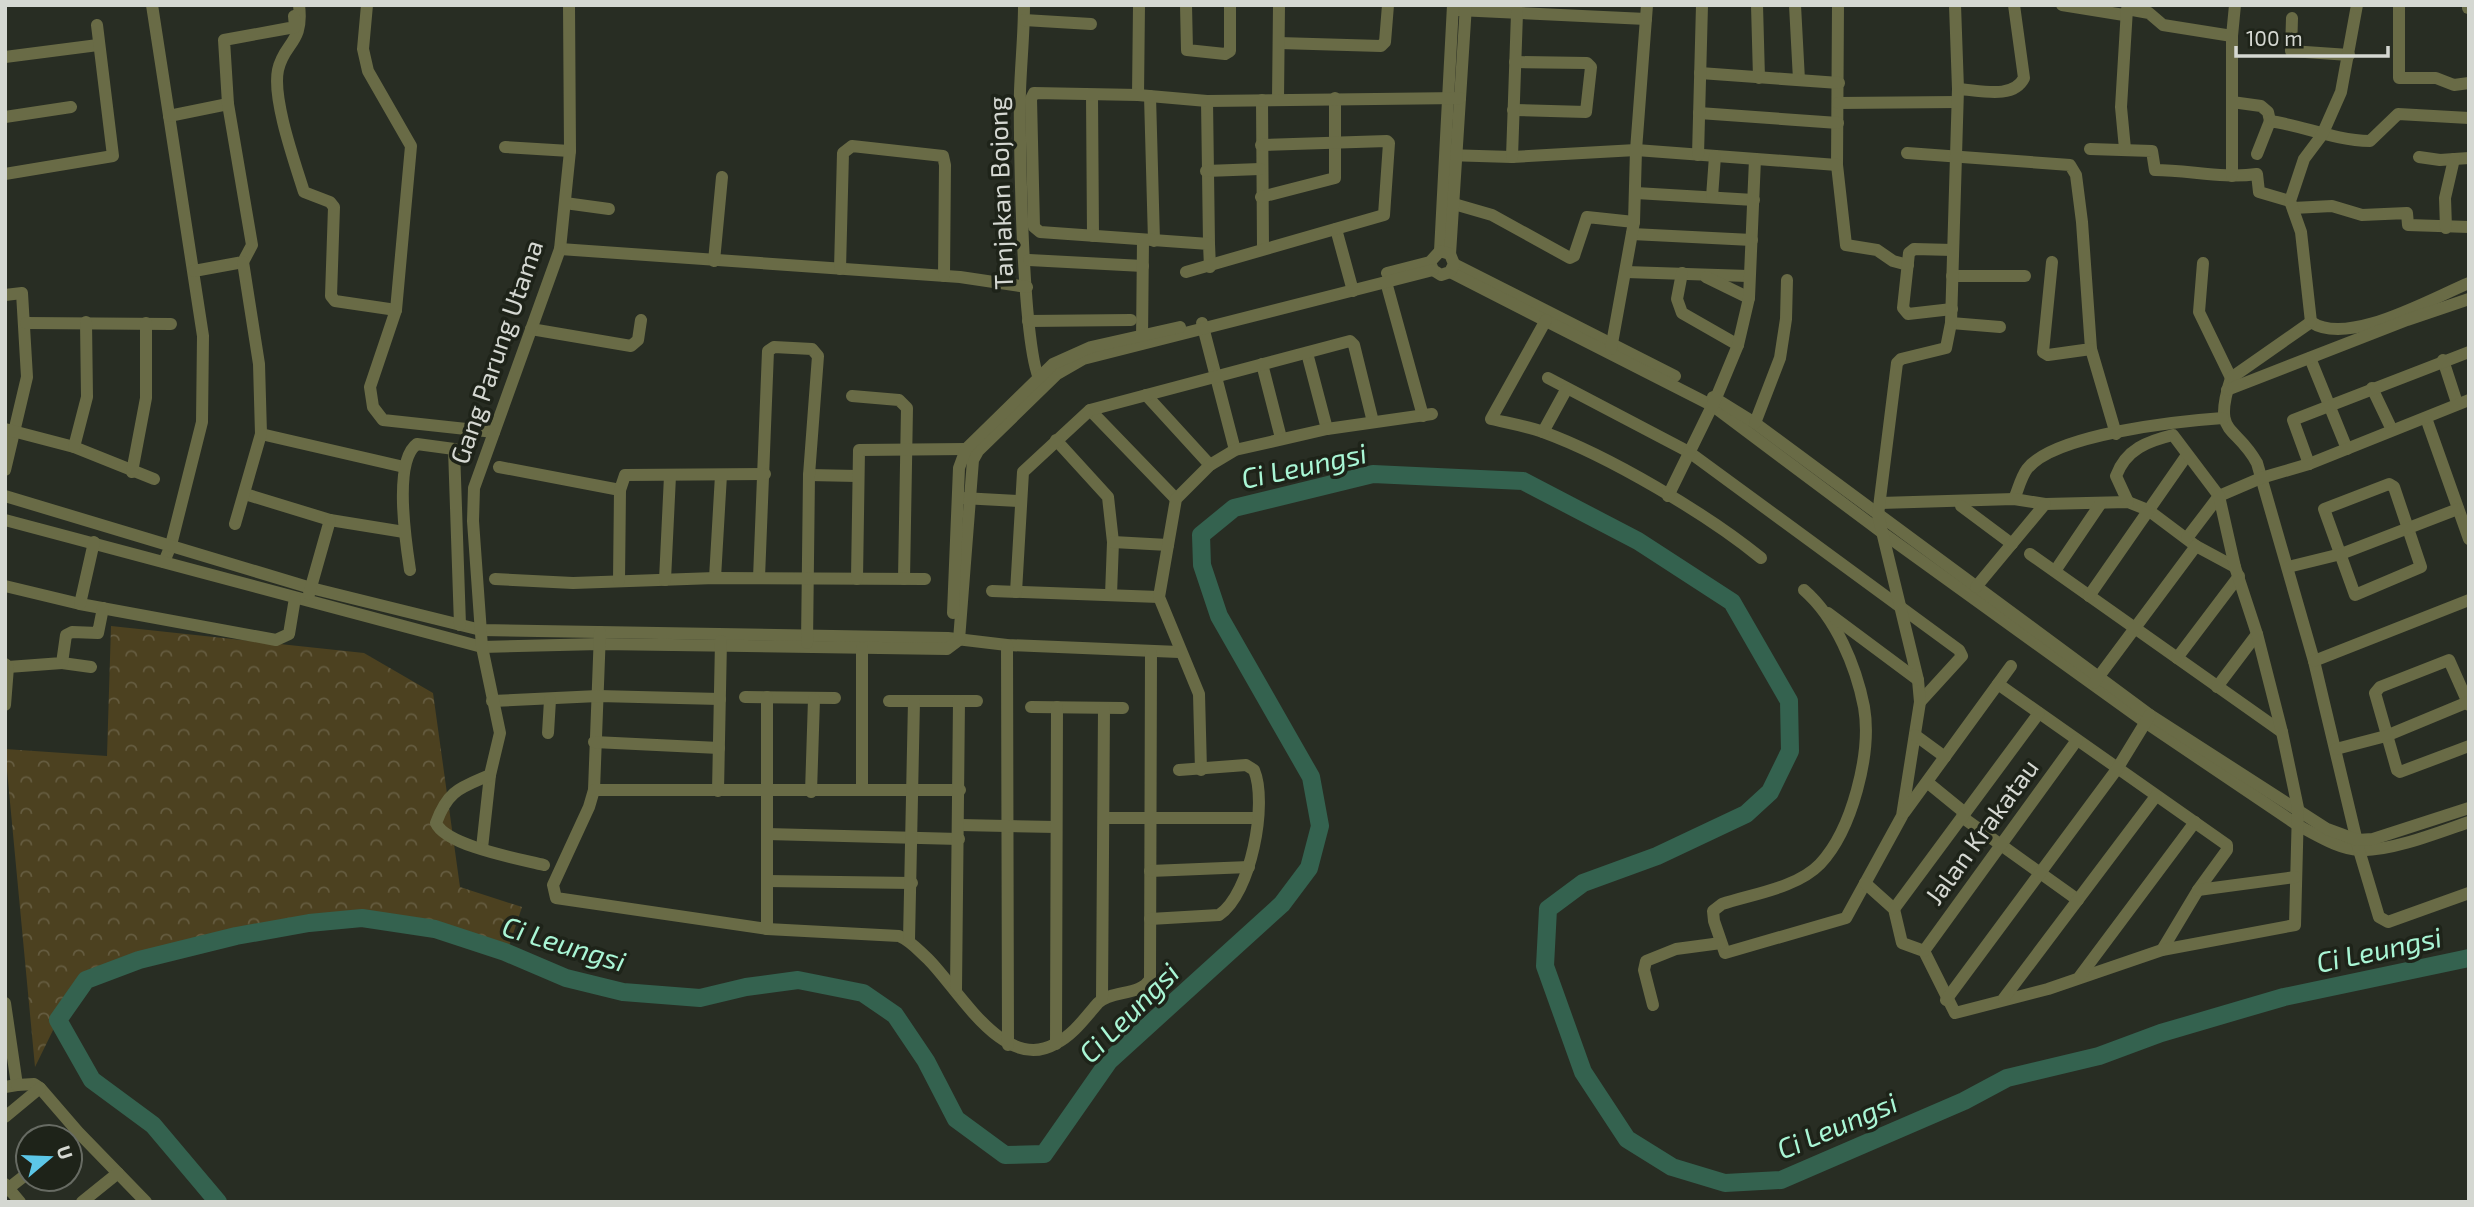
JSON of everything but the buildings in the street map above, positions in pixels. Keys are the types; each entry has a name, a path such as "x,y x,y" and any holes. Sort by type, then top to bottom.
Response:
{"street":[{"path":"152,5 202,322 205,402 172,545 164,562"},
{"path":"235,524 261,434 258,364 243,262 252,245 228,104 223,40 295,27 292,5"},
{"path":"299,5 299,35 278,72 283,124 304,192 330,202 334,207 331,296 335,301 396,310"},
{"path":"367,5 362,49 368,71 411,146 404,254 396,310 370,387 377,414 383,420 494,432"},
{"name":"Gang Parung Utama","path":"482,849 491,775 500,733 482,647 473,521 474,488 560,249 570,150 569,5"},
{"name":"Tanjakan Bojong","path":"1024,5 1020,164 1028,321 1041,382"},
{"path":"1139,5 1148,240 1143,266 1142,340"},
{"path":"1186,5 1187,50 1225,54 1230,51 1230,5"},
{"path":"1278,99 1279,5"},
{"path":"1279,43 1381,46 1385,42 1388,5"},
{"path":"1611,348 1633,228 1647,5"},
{"path":"1698,155 1702,5"},
{"path":"1757,5 1759,78"},
{"path":"1795,5 1799,80"},
{"path":"1838,5 1837,165 1846,245 1877,250 1893,261 1908,265"},
{"path":"1902,816 1920,702 1918,680 1902,611 1880,531 1879,509 1898,363 1901,359 1947,348 1951,323 1957,95 1955,5"},
{"path":"1838,103 2011,92 2021,85 2024,78 2014,5"},
{"path":"2062,5 2124,15"},
{"path":"2232,176 2232,36 2235,5"},
{"path":"2311,322 2301,232 2292,204 2304,159 2322,135 2341,92 2357,5"},
{"path":"2399,5 2399,78 2436,78 2454,85 2469,83"},
{"path":"1448,260 1460,8 1646,19"},
{"path":"2125,149 2121,107 2124,15 2127,9 2156,16 2163,25 2232,36"},
{"path":"1512,157 1515,62 1520,11"},
{"path":"2292,18 2291,51 2349,55"},
{"path":"1024,20 1091,24"},
{"path":"5,159 6,174 113,156 97,25"},
{"path":"5,57 98,46"},
{"path":"1513,110 1586,113 1591,66 1587,63 1515,62"},
{"path":"1700,73 1839,83"},
{"path":"1209,244 1040,232 1034,227 1031,99 1034,93 1144,95 1207,101 1455,98"},
{"path":"1093,96 1093,236"},
{"path":"1261,197 1334,180 1335,99"},
{"path":"1262,100 1260,169 1263,248"},
{"path":"1207,101 1206,171 1210,267"},
{"path":"2232,102 2261,106 2268,112 2270,121 2257,154"},
{"path":"169,116 228,104"},
{"path":"5,117 71,107"},
{"path":"1699,113 1838,123"},
{"path":"2270,121 2296,125 2342,140 2370,141 2398,114 2469,118"},
{"path":"1186,272 1384,215 1389,144 1387,141 1261,145"},
{"path":"840,269 843,153 852,146 943,156 944,276"},
{"path":"505,147 570,150"},
{"path":"2090,149 2152,151 2155,170 2191,170 2232,176 2257,174 2259,192 2292,204 2332,206 2362,215 2407,213 2408,225 2469,227"},
{"path":"1451,156 1512,157 1636,150 1837,165"},
{"path":"1907,153 2070,165 2076,175 2082,222 2091,349 2116,434"},
{"path":"1432,266 1441,275 1448,260 1454,204 1451,156"},
{"path":"1712,197 1716,156"},
{"path":"2419,157 2469,158"},
{"path":"1668,496 1714,402 1738,345 1749,299 1755,159"},
{"path":"2446,228 2445,198 2454,159"},
{"path":"1206,171 1260,169"},
{"path":"714,261 722,177"},
{"path":"1636,192 1754,200"},
{"path":"565,203 609,209"},
{"path":"1454,204 1492,215 1570,258 1574,256 1587,217 1633,228 1752,240"},
{"path":"1336,229 1352,287"},
{"path":"560,249 944,276 1027,287"},
{"path":"1952,309 1906,313 1903,308 1909,253 1914,249 1953,250"},
{"path":"1029,260 1143,266"},
{"path":"1448,260 1546,320 1611,348"},
{"path":"1352,287 1387,282 1448,260 1755,423 1879,509 2147,719 2299,826 2322,838 2358,845 2390,845 2469,822"},
{"path":"194,271 243,262"},
{"path":"2052,262 2043,352 2048,355 2091,349"},
{"path":"2203,263 2199,312 2229,384 2224,418 2234,437 2251,452 2262,478 2314,661 2358,845 2379,917 2384,922 2469,892"},
{"path":"965,498 960,468 966,449 1041,382 1083,359 1142,340 1432,266"},
{"path":"1626,272 1748,276"},
{"path":"1682,273 1677,299 1682,313 1738,345"},
{"path":"1702,275 1749,299"},
{"path":"1952,276 2025,276"},
{"path":"1755,423 1780,358 1786,319 1787,280"},
{"path":"1201,770 1199,694 1179,652 1159,597 1176,499 1210,465 1235,450 1327,429 1427,415 1387,282"},
{"path":"2311,322 2335,332 2365,326 2469,283"},
{"path":"5,295 22,293 26,323 27,377 11,430 5,470"},
{"path":"2229,384 2310,358 2469,299"},
{"path":"531,329 631,346 638,340 641,320"},
{"path":"1028,321 1131,320"},
{"path":"1546,320 1491,419 1543,432 1587,451 1732,535 1762,558"},
{"path":"74,447 87,397 86,322"},
{"path":"2229,384 2311,322"},
{"path":"26,323 171,324"},
{"path":"132,472 146,398 146,323"},
{"path":"1951,323 2000,327"},
{"path":"1203,326 1235,450"},
{"path":"1016,592 1023,472 1090,410 1350,341 1353,343 1373,422"},
{"path":"760,578 768,354 774,346 812,349 817,353 809,475 810,580 807,643"},
{"path":"2309,464 2292,422 2372,388 2469,352"},
{"path":"1307,353 1327,429"},
{"path":"2310,358 2347,449"},
{"path":"2096,681 2192,542 2219,496 2262,478 2309,464 2463,402 2443,360"},
{"path":"1262,364 1281,438"},
{"path":"1548,378 1566,390 1689,452 1962,654 1920,702"},
{"path":"807,643 862,649 947,649 953,639 965,498 970,470 978,451 1041,382"},
{"path":"2372,388 2392,430"},
{"path":"1543,432 1566,390"},
{"path":"1146,395 1210,465"},
{"path":"852,396 899,400 905,403 907,449 904,579"},
{"path":"1714,402 1880,531 2096,681"},
{"path":"1090,410 1176,499"},
{"path":"2014,499 2026,470 2059,447 2155,424 2224,418"},
{"path":"2426,418 2469,539"},
{"path":"11,430 74,447 154,479"},
{"path":"261,434 404,467"},
{"path":"1865,883 1894,909 1902,943 1924,951 1946,1000 1952,1010 1960,1013 2004,998 2048,989 2162,950 2292,928 2297,922 2294,877 2298,808 2282,732 2257,634 2237,572 2219,496 2173,435 2143,442 2116,476 2127,502"},
{"path":"1056,440 1108,497 1113,542 1111,595"},
{"path":"410,570 404,532 404,467 412,448 417,444 454,449 460,625"},
{"path":"857,579 856,476 861,449 966,449"},
{"path":"2089,596 2188,455"},
{"path":"499,467 620,490"},
{"path":"620,581 620,490 625,475 765,474"},
{"path":"715,578 721,475"},
{"path":"809,475 856,476"},
{"path":"665,580 670,476"},
{"path":"2392,485 2408,528 2421,567 2359,594 2352,593 2341,554 2324,512 2326,506 2392,485"},
{"path":"245,494 330,520 404,532"},
{"path":"5,496 311,588 481,630 720,642 807,643 953,639 1007,645 1150,653 1179,652"},
{"path":"965,498 1020,501"},
{"path":"1879,509 2014,499 2046,504 2127,502 2148,510 2237,572"},
{"path":"2055,571 2102,503"},
{"path":"1976,587 2046,504"},
{"path":"1961,506 2012,544"},
{"path":"2288,567 2341,554 2458,509"},
{"path":"5,520 482,647 600,638"},
{"path":"5,586 80,604 276,640 289,634 301,599 311,588 330,520"},
{"path":"80,604 94,542"},
{"path":"1113,542 1168,545"},
{"path":"2030,554 2282,732"},
{"path":"2177,658 2237,572"},
{"path":"495,579 925,579"},
{"path":"1804,590 1828,613 1918,680"},
{"path":"992,591 1159,597"},
{"path":"2314,661 2469,600"},
{"path":"62,663 66,635 72,632 98,633 103,608"},
{"path":"1828,613 1864,706 1865,730 1851,812 1827,854 1811,872 1717,907 1713,914 1725,953 1733,953 1848,916 1902,816 2011,666"},
{"path":"2217,687 2257,634"},
{"path":"600,638 594,790 589,807 553,885 556,898 767,929 890,934 909,940 988,1028 1008,1045 1029,1052 1056,1044 1069,1035 1102,999 1147,984 1150,919 1150,653"},
{"path":"718,791 720,642"},
{"path":"1007,645 1008,1045"},
{"path":"862,649 862,789"},
{"path":"2336,750 2386,736 2468,704 2465,684 2452,663 2445,660 2376,689 2386,736 2400,772 2469,746"},
{"path":"5,705 7,666 62,663 91,667"},
{"path":"1998,684 2227,845 2227,850 2198,890 2162,950"},
{"path":"492,701 598,696 720,699"},
{"path":"745,697 835,698"},
{"path":"767,697 767,929"},
{"path":"811,792 814,699"},
{"path":"548,733 550,700"},
{"path":"889,701 977,701"},
{"path":"909,940 914,701"},
{"path":"956,990 960,825 959,701"},
{"path":"1031,707 1123,708"},
{"path":"1056,1044 1057,707"},
{"path":"1102,999 1104,708"},
{"path":"1894,909 2039,713"},
{"path":"1946,1000 2117,769 2147,719"},
{"path":"2147,719 2298,808 2327,829 2358,845 2469,808"},
{"path":"1915,735 1945,757"},
{"name":"Jalan Krakatau","path":"1924,951 2077,740"},
{"path":"594,742 719,748"},
{"path":"1150,919 1219,915 1242,890 1249,867 1258,818 1256,776 1250,766 1179,770"},
{"path":"491,775 454,791 442,807 436,823 442,832 482,849 544,865"},
{"path":"1927,782 2000,847 2078,900"},
{"path":"594,790 960,790"},
{"path":"2004,998 2156,796"},
{"path":"1104,818 1258,818"},
{"path":"2080,976 2194,822"},
{"path":"960,825 1056,827"},
{"path":"766,834 959,839"},
{"path":"1150,871 1249,867"},
{"path":"2198,890 2294,877"},
{"path":"767,881 912,883"},
{"path":"1653,1005 1644,970 1646,961 1676,949 1721,943"},
{"path":"5,1003 11,1086 34,1084 40,1088 65,1123"},
{"path":"5,1117 40,1088"},
{"path":"84,1144 146,1202"},
{"path":"82,1202 118,1173"},
{"path":"6,1188 20,1202"}],"green space":[{"path":"111,626 364,653 433,693 460,887 522,907 507,952 435,929 362,918 293,926 200,945 139,960 86,980 58,1020 35,1067 5,749 107,756"}],"waterway":[{"name":"Ci Leungsi","path":"218,1202 153,1125 92,1080 58,1020 86,980 139,960 236,936 309,923 362,918 435,929 505,952 566,978 623,992 700,998 746,987 798,980 863,993 895,1015 926,1061 956,1119 1005,1155 1044,1154 1109,1061 1282,904 1309,868 1320,826 1311,777 1219,616 1202,565 1201,535 1234,508 1373,474 1523,481 1638,541 1732,602 1789,701 1790,751 1770,792 1746,814 1657,856 1583,883 1548,909 1545,966 1583,1072 1627,1139 1672,1167 1725,1183 1781,1180 1964,1101 2007,1078 2099,1056 2161,1033 2284,997 2469,958"}]}
